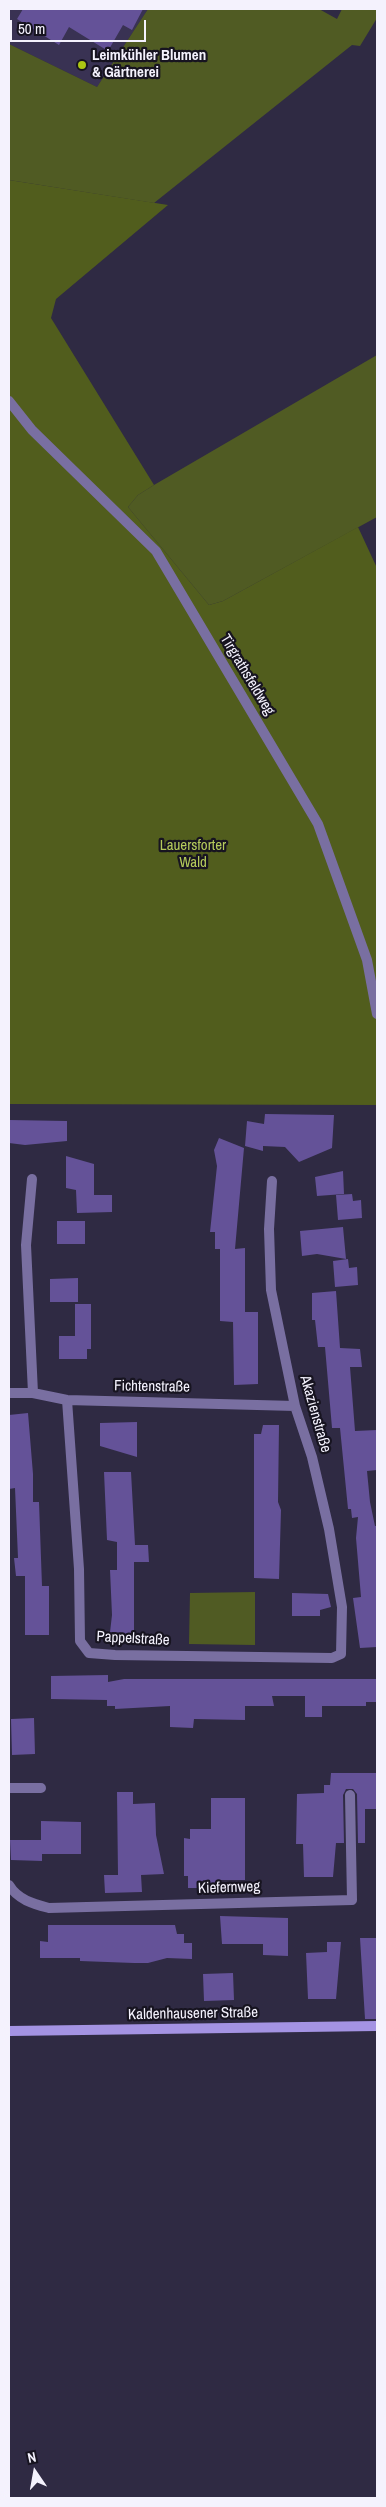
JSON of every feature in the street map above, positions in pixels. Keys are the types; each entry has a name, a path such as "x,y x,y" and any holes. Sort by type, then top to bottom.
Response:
{"main road":[{"name":"Kaldenhausener Straße","path":"9,2031 377,2026"}],"street":[{"name":"Tirgrathsfeldweg","path":"9,401 32,430 156,551 318,824 367,960 377,1014"},
{"path":"32,1179 26,1245 33,1393"},
{"name":"Akazienstraße","path":"272,1181 269,1229 271,1290 295,1406 312,1457 329,1528 342,1607 341,1654"},
{"name":"Fichtenstraße","path":"9,1393 33,1393 67,1400 295,1406"},
{"name":"Pappelstraße","path":"67,1400 79,1569 80,1641 89,1653 332,1658 341,1654"},
{"path":"9,1788 41,1788"},
{"name":"Kiefernweg","path":"9,1885 28,1902 49,1908 352,1900 350,1795"}],"shaded area":[{"name":"Leimkühler Blumen & Gärtnerei","path":"9,9 148,9 97,87 9,44"}],"green space":[{"path":"148,9 319,9 337,19 342,9 377,9 377,18 360,46 352,45 154,203 9,180 9,44 97,87"},
{"name":"Lauersforter Wald","path":"9,180 168,205 56,299 51,318 154,485 138,495 128,507 209,605 223,601 358,527 377,568 377,1105 9,1104"},
{"path":"377,355 377,517 223,601 209,605 128,507 138,495 154,485"},
{"path":"255,1592 255,1645 189,1644 190,1593"}],"building":[{"path":"23,9 143,9 132,30 123,25 108,51 69,27 59,45 17,19"},
{"path":"265,1114 334,1115 332,1148 299,1162 285,1147 263,1146 263,1151 245,1146 247,1121 264,1124"},
{"path":"9,1120 67,1121 67,1141 25,1145 9,1143"},
{"path":"219,1138 244,1148 235,1249 245,1248 245,1312 258,1312 258,1384 234,1385 233,1322 220,1321 220,1249 215,1249 215,1232 210,1232 217,1166 214,1150"},
{"path":"66,1156 94,1164 94,1195 112,1195 112,1212 77,1213 76,1190 66,1188"},
{"path":"343,1171 344,1194 317,1196 315,1177"},
{"path":"352,1194 353,1201 361,1200 362,1218 338,1220 336,1195"},
{"path":"57,1221 85,1221 85,1244 57,1244"},
{"path":"343,1227 346,1259 317,1254 302,1256 300,1231"},
{"path":"348,1259 349,1268 357,1267 358,1285 335,1287 333,1261"},
{"path":"78,1278 78,1302 50,1302 50,1279"},
{"path":"336,1291 340,1348 360,1349 362,1367 350,1367 355,1431 377,1430 377,1470 367,1471 370,1502 375,1526 377,1526 377,1647 360,1648 353,1598 361,1597 356,1538 358,1517 352,1518 351,1509 348,1509 340,1428 332,1428 325,1347 318,1347 315,1320 312,1320 312,1293"},
{"path":"75,1304 91,1304 91,1349 87,1349 87,1359 59,1359 59,1336 75,1336"},
{"path":"28,1413 33,1474 33,1502 39,1502 42,1586 49,1586 49,1635 25,1635 25,1576 16,1576 14,1558 18,1558 15,1488 9,1489 9,1415"},
{"path":"137,1422 137,1457 100,1446 100,1423"},
{"path":"263,1425 279,1425 278,1502 281,1510 279,1579 254,1578 254,1434 261,1434"},
{"path":"104,1472 131,1472 135,1545 148,1545 149,1562 134,1562 134,1641 109,1641 112,1615 110,1570 117,1570 117,1542 107,1540"},
{"path":"292,1593 328,1594 331,1607 320,1610 320,1616 292,1616"},
{"path":"108,1675 108,1682 124,1679 377,1679 377,1702 366,1702 366,1706 322,1706 322,1717 305,1717 305,1696 272,1696 274,1706 245,1706 245,1720 194,1719 193,1728 170,1727 170,1706 115,1709 115,1706 107,1706 107,1700 51,1699 51,1676"},
{"path":"34,1718 35,1754 12,1755 11,1719"},
{"path":"331,1773 377,1773 377,1809 365,1809 365,1843 358,1843 357,1794 353,1789 346,1789 343,1795 344,1843 336,1843 333,1877 304,1877 303,1844 296,1844 297,1794 324,1793 324,1785 330,1785"},
{"path":"117,1792 133,1792 133,1804 155,1803 156,1835 164,1874 141,1875 142,1892 105,1893 104,1875 118,1875"},
{"path":"211,1798 245,1798 245,1880 221,1880 221,1888 188,1888 188,1876 184,1876 184,1838 190,1839 190,1829 211,1829"},
{"path":"41,1821 81,1822 81,1854 42,1854 42,1861 11,1860 10,1840 41,1840"},
{"path":"220,1916 288,1918 288,1956 263,1955 263,1944 222,1944"},
{"path":"48,1925 175,1925 177,1934 184,1934 184,1943 192,1943 192,1959 167,1958 148,1963 134,1963 80,1961 80,1958 40,1958 40,1941 48,1942"},
{"path":"360,1938 377,1938 377,2019 365,2019"},
{"path":"327,1942 341,1942 336,1999 308,1999 306,1953 327,1952"},
{"path":"233,1973 234,2000 204,2001 203,1974"}],"place":[{"name":"Leimkühler Blumen & Gärtnerei","path":"82,65"}]}
